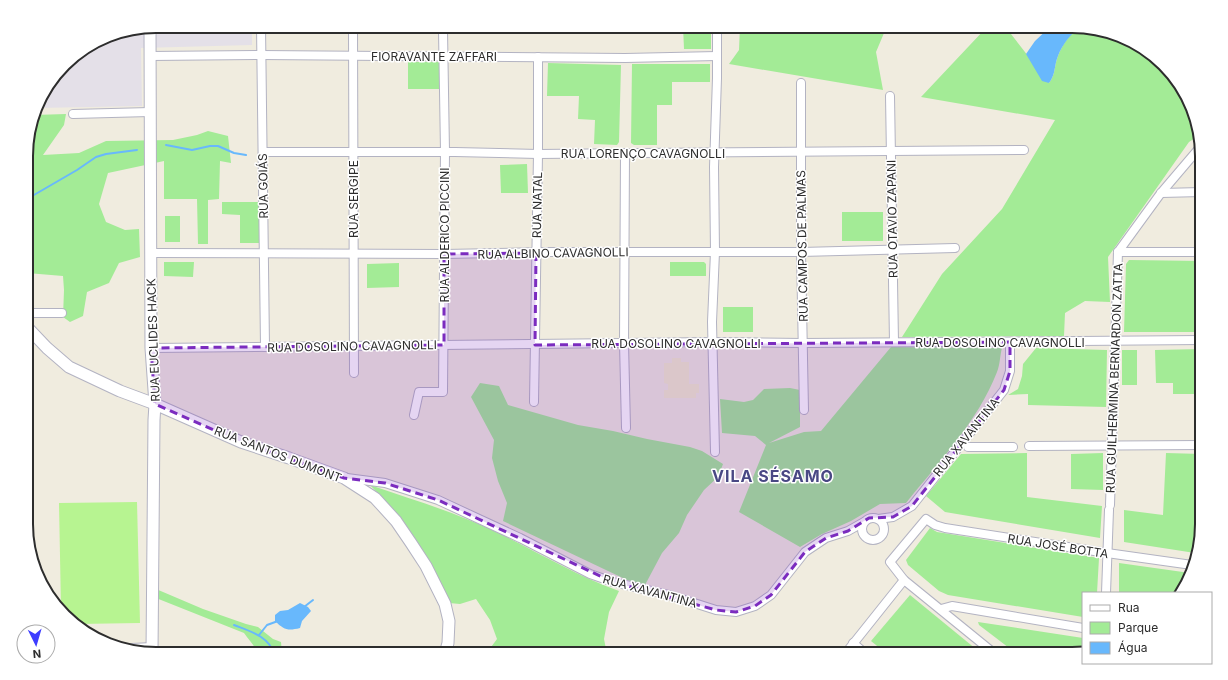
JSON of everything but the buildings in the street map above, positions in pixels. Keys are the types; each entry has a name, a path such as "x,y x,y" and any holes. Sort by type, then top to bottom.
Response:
{"main road":[{"name":"RUA EUCLIDES HACK","path":"150,33 151,348 155,404 152,647"},
{"name":"RUA SANTOS DUMONT","path":"33,333 69,367 120,391 155,404 241,442 344,478 375,498 396,521 426,566 445,604 449,622 447,647"}],"street":[{"name":"RUA GOIÁS","path":"261,33 265,347"},
{"name":"RUA SERGIPE","path":"353,33 354,373"},
{"name":"RUA ALDERICO PICCINI","path":"414,415 420,392 443,392 445,152 443,33"},
{"path":"716,452 712,342 715,252 717,33"},
{"name":"FIORAVANTE ZAFFARI","path":"150,56 443,55 625,58 717,56"},
{"name":"RUA NATAL","path":"534,402 538,57"},
{"name":"RUA CAMPOS DE PALMAS","path":"801,83 801,252 804,410"},
{"name":"RUA OTAVIO ZAPANI","path":"890,96 894,342"},
{"path":"73,114 150,112"},
{"name":"RUA LORENÇO CAVAGNOLLI","path":"262,152 445,152 538,154 1024,150"},
{"path":"625,153 624,343 626,428"},
{"path":"1118,252 1161,193 1195,153"},
{"path":"1161,193 1195,192"},
{"name":"RUA ALBINO CAVAGNOLLI","path":"150,253 265,252 444,254 801,252 955,248"},
{"path":"1118,252 1195,252"},
{"name":"RUA GUILHERMINA BERNARDON ZATTA","path":"1106,592 1118,252"},
{"path":"33,313 62,313"},
{"name":"RUA DOSOLINO CAVAGNOLLI","path":"151,348 712,342 803,343 1195,340"},
{"name":"RUA XAVANTINA","path":"893,517 912,506 1004,390 1010,371 1010,342"},
{"path":"1029,446 1195,445"},
{"path":"968,447 1014,446"},
{"name":"RUA XAVANTINA","path":"344,478 385,483 438,500 520,538 590,574 613,582 669,595 716,610 736,612 755,606 771,595 805,552 826,538 848,531 864,522"},
{"path":"864,536 861,529 864,522 869,518 878,519 893,517"},
{"path":"848,531 864,536 867,539 875,540 881,536 893,517"},
{"path":"878,519 883,524 884,530"},
{"name":"RUA JOSÉ BOTTA","path":"904,580 890,562 926,519 935,525 945,528 1188,564"},
{"path":"850,647 904,580 987,647"},
{"path":"941,609 952,606 1082,628"},
{"path":"853,643 858,647"}],"highlighted area":[{"path":"536,253 535,345 1010,342 1010,371 1004,390 912,506 893,517 869,518 848,531 826,538 805,552 771,595 755,606 736,612 716,610 613,582 438,500 385,483 344,478 241,442 155,404 151,348 444,345 444,254"}],"shaded area":[{"path":"148,33 252,33 252,45 141,48 142,106 43,108 49,94 58,81 75,63 94,49 109,42 132,35"},
{"path":"672,358 681,358 681,362 689,362 689,384 699,384 699,393 696,393 696,398 664,398 664,390 668,390 668,384 664,383 664,363 672,363"}],"green space":[{"path":"683,33 711,33 711,49 684,49"},
{"path":"740,33 884,33 876,52 883,90 729,64 739,50"},
{"path":"981,33 1011,34 1049,83 1053,76 1057,59 1073,33 1104,37 1134,49 1147,58 1170,81 1179,94 1186,109 1193,132 1194,139 1189,142 1108,257 1110,302 1085,301 1065,313 1064,336 902,337 942,274 1002,209 1055,120 921,97"},
{"path":"408,62 440,62 440,89 408,89"},
{"path":"548,63 621,65 619,142 617,145 594,144 595,120 578,119 579,96 547,96"},
{"path":"632,64 710,64 710,82 672,82 672,105 657,105 657,145 634,145 631,143"},
{"path":"66,114 64,125 43,155 79,153 106,141 173,140 208,131 228,136 231,163 220,161 219,199 208,200 208,244 198,244 197,199 164,199 164,161 108,173 99,204 106,222 125,230 139,229 140,257 119,263 109,283 87,292 83,316 70,322 63,317 63,276 33,274 33,156 34,140 40,115"},
{"path":"527,164 528,193 501,193 500,165"},
{"path":"222,202 260,202 259,243 240,243 240,215 222,214"},
{"path":"842,212 883,212 883,241 842,241"},
{"path":"165,216 180,216 180,242 165,242"},
{"path":"1129,260 1195,261 1195,332 1124,332 1126,264"},
{"path":"164,262 194,262 193,277 164,276"},
{"path":"670,262 704,262 706,264 706,276 670,276"},
{"path":"399,263 399,287 367,288 367,264"},
{"path":"723,307 753,307 753,332 723,332"},
{"path":"891,347 1002,348 997,372 989,390 969,424 906,503 880,504 851,521 822,534 800,547 739,512 766,445 755,436 722,433 720,399 744,402 753,400 764,389 790,388 800,390 800,427 769,443 804,432 821,431"},
{"path":"1036,348 1107,350 1106,407 1028,405 1028,394 1008,395 1018,389 1022,376 1023,364"},
{"path":"1195,349 1195,394 1173,394 1173,383 1156,383 1155,350"},
{"path":"1122,350 1137,350 1137,385 1122,385"},
{"path":"480,383 499,386 508,405 578,425 690,447 702,451 723,464 718,477 704,490 687,515 679,533 662,553 645,585 627,580 503,521 507,503 498,481 492,458 494,440 471,397"},
{"path":"1027,453 1027,497 1102,506 1100,538 945,512 926,496 961,454"},
{"path":"1103,453 1103,490 1071,489 1071,454"},
{"path":"1166,453 1195,454 1195,532 1192,552 1124,542 1124,510 1163,515"},
{"path":"370,485 461,516 602,585 619,591 609,612 604,639 606,647 491,647 497,639 490,620 476,599 460,604 449,603 387,503"},
{"path":"137,502 140,623 84,624 61,602 59,503"},
{"path":"930,528 937,532 1099,558 1097,592 1082,592 1082,617 948,595 939,591 908,565 906,560"},
{"path":"1119,563 1185,572 1175,592 1119,592"},
{"path":"156,589 203,609 258,627 273,639 281,642 281,647 254,647 244,633 156,598"},
{"path":"910,595 973,647 878,647 871,641"},
{"path":"978,622 1082,638 1082,647 1008,647 979,625"}],"water":[{"path":"1044,33 1073,33 1062,48 1057,59 1053,76 1049,83 1042,81 1026,54 1035,41"},
{"path":"300,603 308,607 311,611 302,621 300,628 286,629 275,621 275,615 280,611 288,610"}],"waterway":[{"path":"166,145 192,150 210,146 218,146 234,153 246,155"},
{"path":"33,196 96,157 106,154 137,150"},
{"path":"304,607 313,600"},
{"path":"259,635 267,625 278,621"},
{"path":"234,625 263,638 270,647"}],"district":[{"name":"VILA SÉSAMO","path":"773,476"}]}
